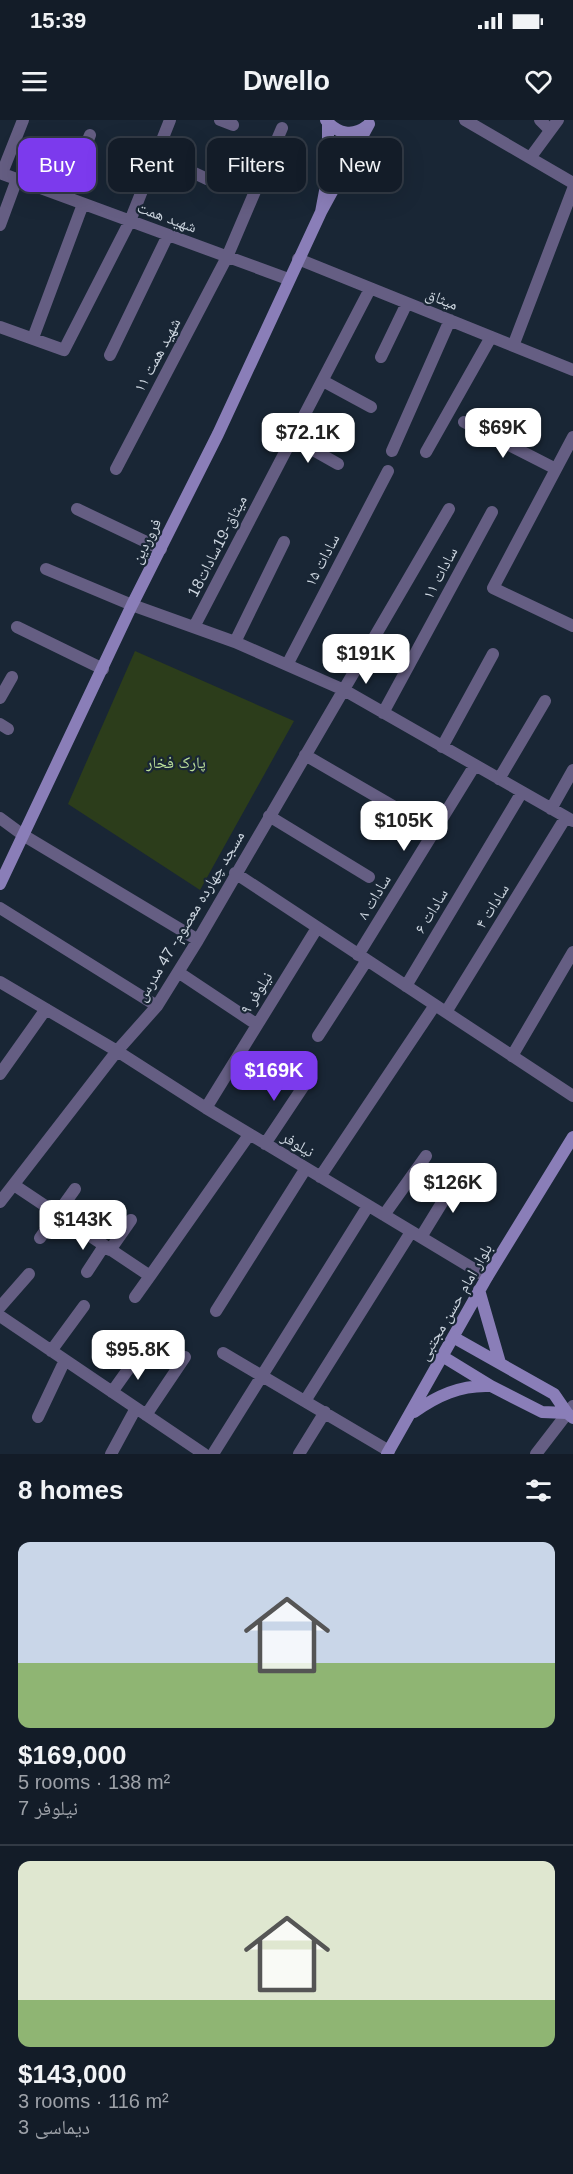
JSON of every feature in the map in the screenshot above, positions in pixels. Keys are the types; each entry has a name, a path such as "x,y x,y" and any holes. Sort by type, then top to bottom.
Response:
{"street":[{"path":"1,173 23,120"},
{"path":"163,138 170,120"},
{"path":"220,120 232,125"},
{"path":"465,120 573,183"},
{"path":"530,158 554,125 540,120"},
{"path":"327,122 334,129 348,133 356,132 370,122"},
{"name":"فروردین","path":"321,212 328,175 327,122"},
{"name":"فروردین","path":"0,884 132,605 218,435 288,279 370,122"},
{"name":"شهید همت ۱۱","path":"116,468 227,257 282,128"},
{"path":"65,197 90,135"},
{"name":"شهید همت","path":"1,173 288,279"},
{"path":"195,173 207,178"},
{"path":"0,225 17,179"},
{"path":"513,346 573,189"},
{"path":"0,327 64,350 130,221 141,192"},
{"path":"33,338 83,204"},
{"path":"110,355 168,235"},
{"name":"میثاق","path":"298,260 573,370"},
{"name":"18میثاق-19سادات","path":"194,627 370,289"},
{"path":"381,357 407,303"},
{"path":"392,450 450,320"},
{"path":"426,452 490,337"},
{"path":"323,381 371,407"},
{"path":"464,422 556,470"},
{"path":"573,437 493,588 573,626"},
{"path":"292,438 338,464"},
{"name":"سادات ۱۵","path":"286,664 387,471"},
{"path":"77,509 161,549"},
{"name":"مسجد چهارده معصوم- 47 مدرس","path":"0,1202 117,1051 157,1006 198,940 449,509"},
{"name":"سادات ۱۱","path":"383,713 492,512"},
{"path":"235,642 284,543"},
{"path":"46,569 132,605 235,642 344,690 570,819"},
{"path":"17,627 102,669"},
{"path":"442,747 493,654"},
{"path":"0,698 12,677"},
{"path":"499,779 545,701"},
{"path":"305,755 398,809"},
{"name":"سادات ۸","path":"318,1036 474,765"},
{"path":"551,809 573,771"},
{"name":"سادات ۶","path":"406,986 522,792"},
{"path":"269,816 369,877"},
{"path":"0,818 23,835 198,940"},
{"name":"سادات ۴","path":"320,1177 440,1009 570,819"},
{"path":"235,873 573,1096"},
{"path":"0,908 157,1006"},
{"name":"نیلوفر ۹","path":"206,1108 317,928"},
{"path":"512,1056 573,952"},
{"path":"178,972 256,1024"},
{"name":"نیلوفر","path":"0,982 487,1277"},
{"path":"0,1074 46,1009"},
{"path":"265,1144 309,1078"},
{"path":"135,1298 249,1134"},
{"name":"بلوار امام حسن مجتبی","path":"388,1453 479,1290 573,1136"},
{"path":"384,1215 426,1156"},
{"path":"216,1311 306,1168"},
{"path":"305,1401 416,1234 459,1174"},
{"path":"14,1185 150,1276"},
{"path":"40,1238 75,1189"},
{"path":"213,1454 368,1206"},
{"path":"87,1272 131,1220"},
{"path":"0,1307 29,1274"},
{"path":"479,1290 500,1364"},
{"path":"51,1351 84,1306"},
{"path":"0,1316 204,1454"},
{"path":"453,1337 554,1395 571,1413"},
{"path":"112,1392 138,1353"},
{"path":"223,1353 325,1412 388,1453"},
{"path":"442,1356 491,1386 542,1412 571,1413"},
{"path":"111,1454 185,1357"},
{"path":"38,1417 65,1360"},
{"path":"410,1414 431,1400 454,1390 472,1385 491,1386"},
{"path":"299,1454 325,1412"},
{"path":"536,1454 571,1413"}],"green space":[{"name":"پارک فخار","path":"135,651 294,721 200,890 68,804"}]}
